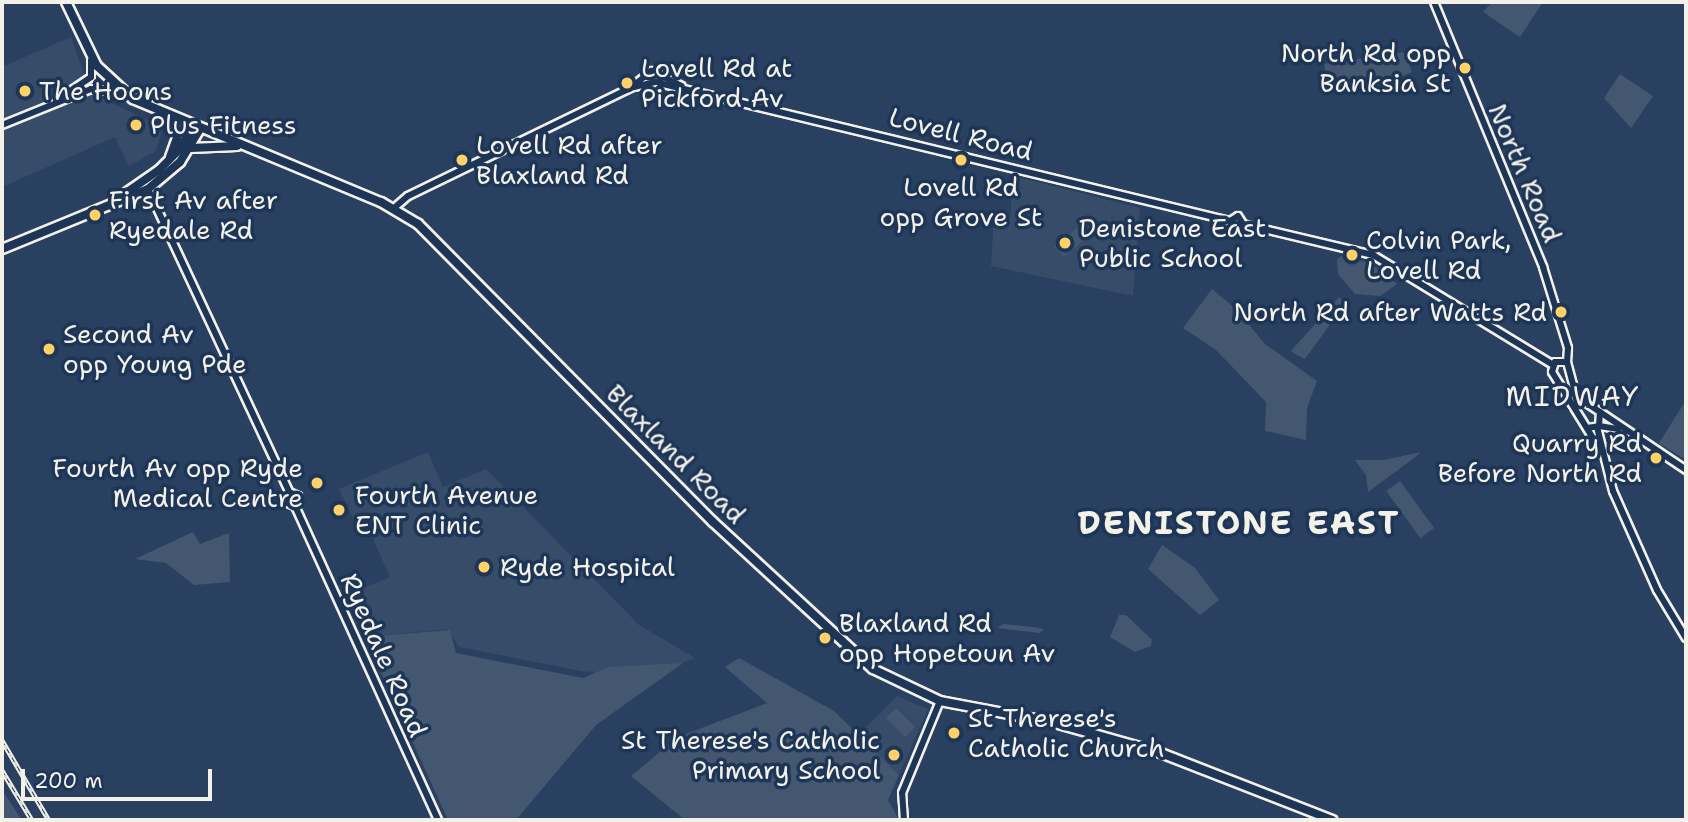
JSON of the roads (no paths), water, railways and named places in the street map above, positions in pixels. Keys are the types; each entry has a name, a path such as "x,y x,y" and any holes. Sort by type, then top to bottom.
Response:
{"main road":[{"name":"Blaxland Road","path":"66,2 90,56 122,92 197,127 394,208 434,240 713,522 852,653 897,682 940,701 1124,741 1332,820"},
{"path":"169,160 177,138 174,117"},
{"path":"2,249 120,197 148,189 191,148 197,127"},
{"path":"120,197 169,160 197,127"},
{"path":"191,148 248,147"}],"street":[{"name":"North Road","path":"1434,2 1543,267 1568,348 1567,362 1576,396 1621,429 1686,470"},
{"path":"2,125 62,97 91,77 90,56"},
{"name":"Lovell Road","path":"648,74 656,70 657,81 1230,221 1238,216 1243,225 1373,256 1552,365"},
{"path":"632,87 648,74 657,81"},
{"path":"394,208 408,196 632,87 657,81"},
{"path":"62,97 91,89 122,92"},
{"name":"Ryedale Road","path":"148,189 289,492 298,496 295,506 438,820"},
{"path":"1567,362 1552,365 1599,448 1657,590 1686,638"},
{"path":"1599,448 1600,412"},
{"path":"1587,428 1598,426 1621,429"},
{"path":"904,820 902,793 940,701"}],"railway":[{"path":"2,740 49,820"},
{"path":"2,770 32,820"}],"place":[{"name":"North Rd opp Banksia St","path":"1465,68"},
{"name":"Lovell Rd at Pickford Av","path":"627,83"},
{"name":"The Hoons","path":"25,91"},
{"name":"Plus Fitness","path":"136,125"},
{"name":"Lovell Rd after Blaxland Rd","path":"462,160"},
{"name":"Lovell Rd opp Grove St","path":"961,160"},
{"name":"First Av after Ryedale Rd","path":"95,215"},
{"name":"Denistone East Public School","path":"1065,243"},
{"name":"Colvin Park, Lovell Rd","path":"1352,255"},
{"name":"North Rd after Watts Rd","path":"1561,312"},
{"name":"Second Av opp Young Pde","path":"49,349"},
{"name":"Quarry Rd Before North Rd","path":"1656,458"},
{"name":"Fourth Av opp Ryde Medical Centre","path":"317,483"},
{"name":"Fourth Avenue ENT Clinic","path":"339,510"},
{"name":"Ryde Hospital","path":"484,567"},
{"name":"Blaxland Rd opp Hopetoun Av","path":"825,638"},
{"name":"St Therese's Catholic Church","path":"954,733"},
{"name":"St Therese's Catholic Primary School","path":"894,755"}],"district":[{"name":"MIDWAY","path":"1573,396"},
{"name":"DENISTONE EAST","path":"1239,523"}]}
